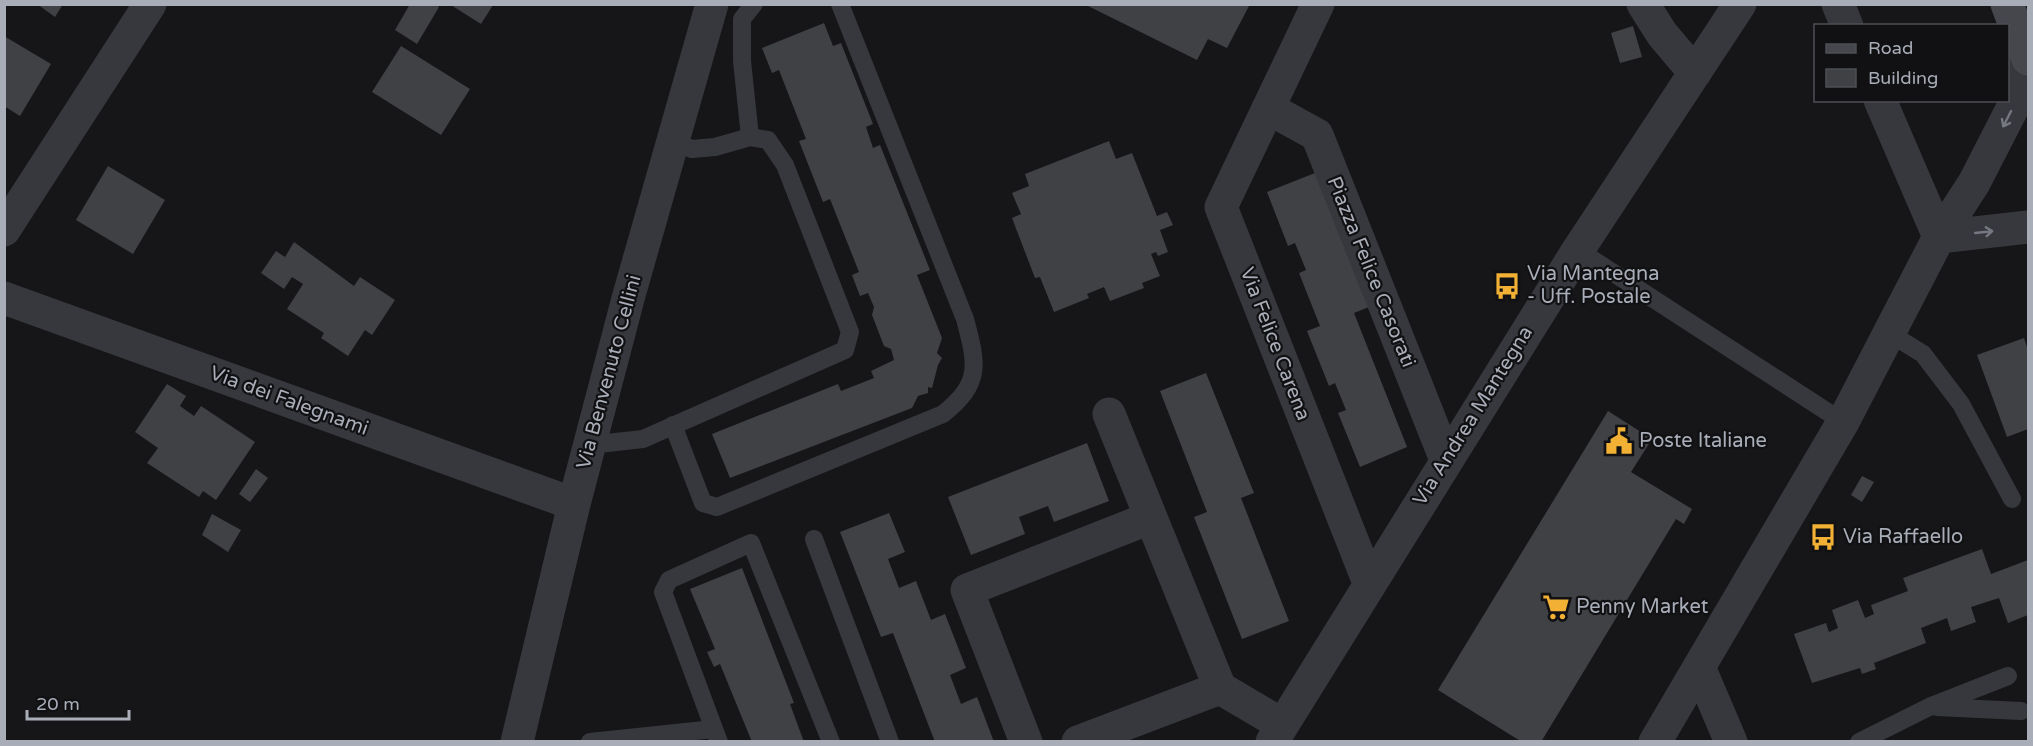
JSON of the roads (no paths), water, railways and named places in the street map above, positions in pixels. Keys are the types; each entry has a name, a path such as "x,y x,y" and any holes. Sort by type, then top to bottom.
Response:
{"street":[{"path":"4,230 150,4"},
{"name":"Via Benvenuto Cellini","path":"517,741 589,445 712,4"},
{"name":"Via Felice Carena","path":"1318,4 1221,207 1369,583"},
{"path":"1643,4 1662,34 1695,73"},
{"name":"Via Andrea Mantegna","path":"1277,733 1578,250 1740,4"},
{"path":"1838,4 1846,24"},
{"path":"1655,741 1843,422 1940,237 1974,183 2013,107 2025,50 2007,4"},
{"path":"1881,102 1940,237"},
{"name":"Piazza Felice Casorati","path":"1268,108 1317,135 1446,460"},
{"path":"1940,237 2028,227"},
{"name":"Via dei Falegnami","path":"4,298 574,504"},
{"path":"1109,414 1220,688 1277,733"},
{"path":"1026,741 967,590 1150,518"},
{"path":"1699,667 1731,741"},
{"path":"1078,741 1220,688"}],"lane":[{"path":"750,137 742,61 742,19 754,4"},
{"path":"673,425 703,503 717,507 944,414 963,399 974,378 972,346 965,319 840,4"},
{"path":"589,445 643,439 845,350 850,332 785,165 768,140 750,137 715,147 692,149 673,142"},
{"path":"1578,250 1843,422"},
{"path":"1889,333 1923,354 1961,404 2012,499"},
{"path":"814,539 890,741"},
{"path":"590,741 716,735 663,592 669,580 751,543 831,741"},
{"path":"1859,741 1929,707 2008,676"},
{"path":"1929,707 2021,711"}],"place":[{"name":"Via Mantegna - Uff. Postale","path":"1507,286"},
{"name":"Poste Italiane","path":"1619,441"},
{"name":"Via Raffaello","path":"1823,537"},
{"name":"Penny Market","path":"1556,607"}]}
